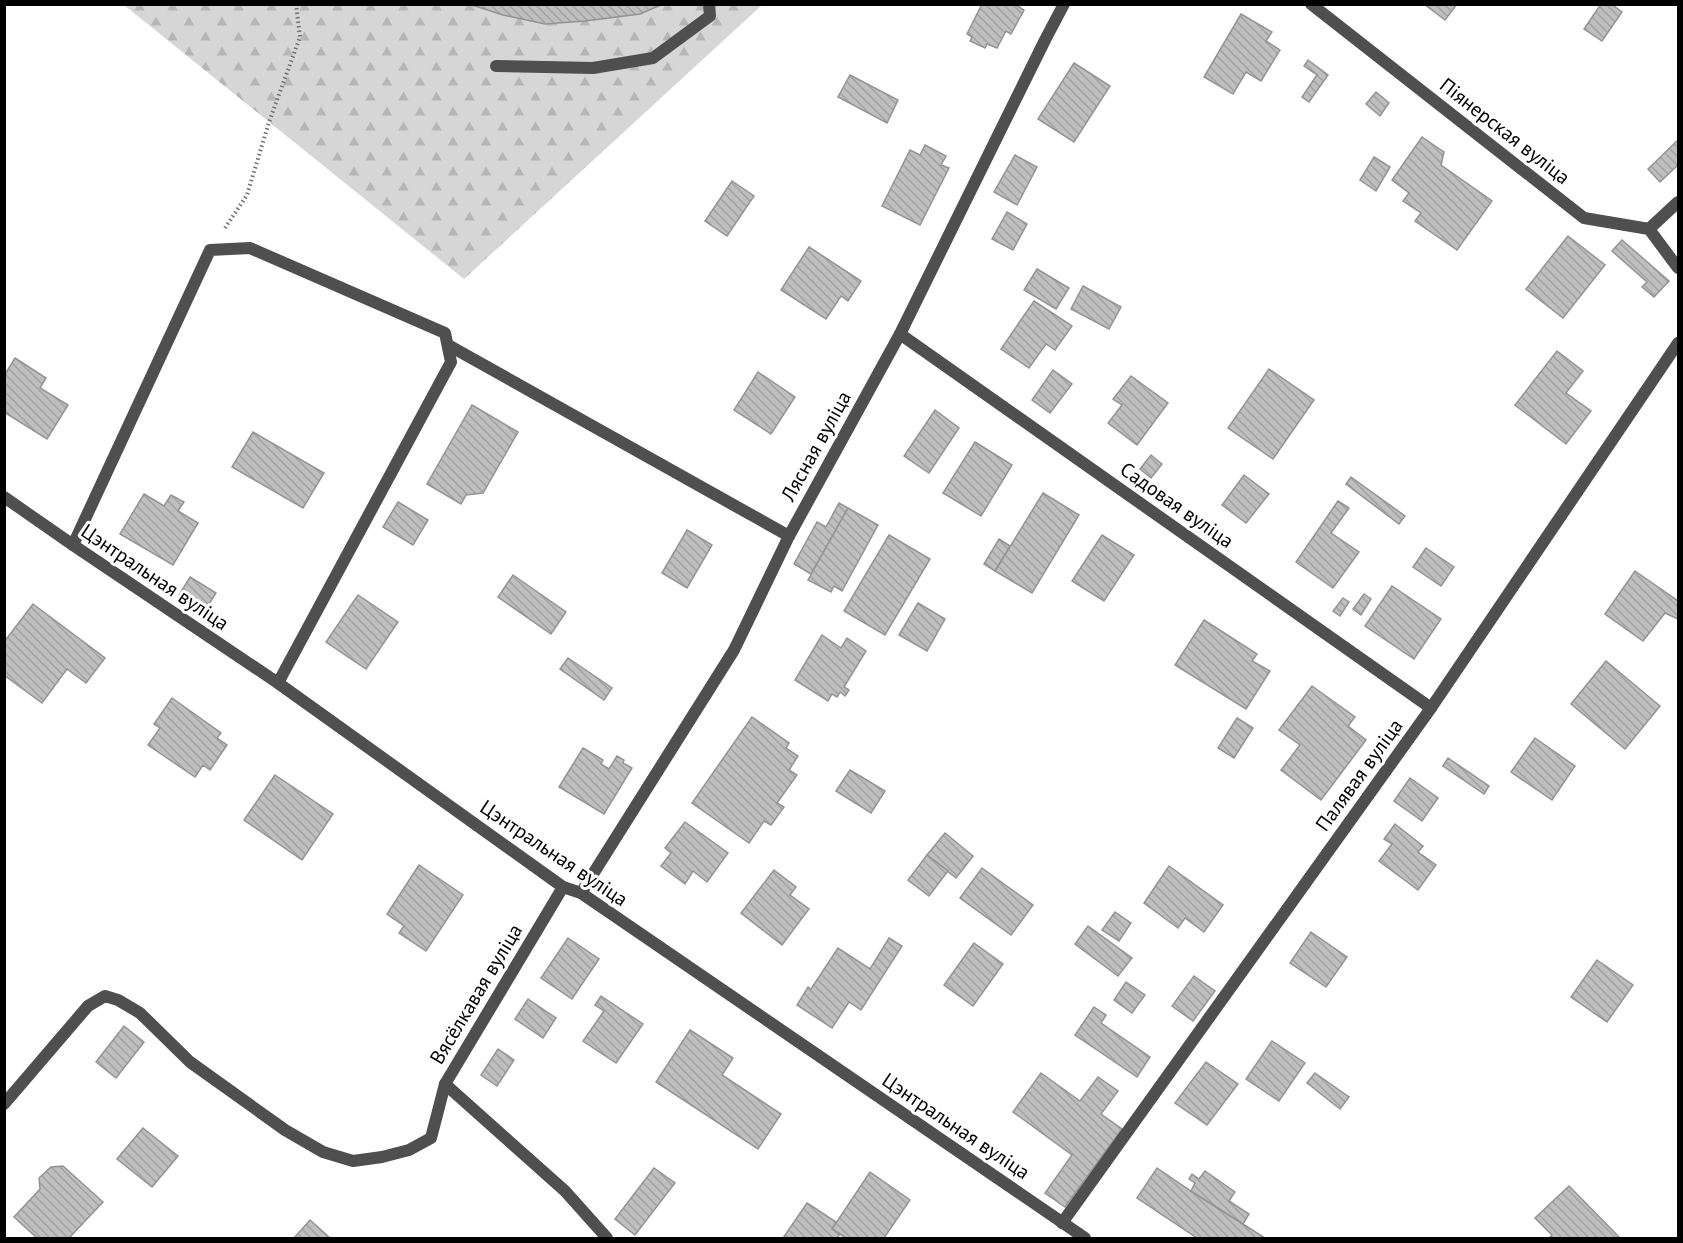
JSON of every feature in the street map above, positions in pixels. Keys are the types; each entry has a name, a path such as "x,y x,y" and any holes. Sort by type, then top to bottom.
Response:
{"street":[{"path":"496,66 593,69 653,58 710,16 709,4"},
{"name":"Лясная вуліца","path":"580,893 734,650 789,536 900,334 1064,4"},
{"name":"Піянерская вуліца","path":"1311,4 1584,218 1649,229"},
{"path":"1678,202 1649,229 1678,268"},
{"path":"73,545 210,250 249,248 445,333 451,362 279,684"},
{"name":"Садовая вуліца","path":"900,334 1431,708"},
{"name":"Палявая вуліца","path":"1062,1223 1431,708 1678,343"},
{"path":"448,345 789,536"},
{"name":"Цэнтральная вуліца","path":"4,497 279,684 563,887 580,893 1085,1239"},
{"name":"Вясёлкавая вуліца","path":"563,887 445,1084 565,1191 607,1239"},
{"path":"4,1104 88,1006 105,996 118,1000 140,1013 190,1062 285,1130 323,1152 353,1161 409,1150 431,1138 445,1084"}],"path":[{"path":"210,250 247,195 269,122 300,37 296,4"}],"green space":[{"path":"124,5 762,5 464,279"}],"building":[{"path":"469,4 663,4 640,14 545,24 503,15"},
{"path":"982,4 1014,4 1024,10 1011,34 1006,31 997,48 987,44 985,48 970,41 972,37 967,34"},
{"path":"1424,4 1457,4 1445,20"},
{"path":"1601,4 1611,4 1622,12 1602,41 1584,29"},
{"path":"1241,14 1272,32 1266,41 1280,50 1261,81 1246,72 1233,94 1204,77"},
{"path":"1308,60 1328,75 1309,102 1302,97 1317,75 1304,66"},
{"path":"1074,63 1110,86 1074,142 1038,119"},
{"path":"850,75 898,100 887,123 838,97"},
{"path":"1376,92 1389,103 1380,116 1366,104"},
{"path":"1422,137 1444,152 1441,165 1492,201 1457,250 1415,221 1421,213 1403,201 1409,193 1392,180"},
{"path":"1678,140 1678,165 1660,182 1648,169"},
{"path":"925,145 946,156 941,165 949,168 920,225 882,206 910,150 920,155"},
{"path":"1015,155 1037,167 1017,205 994,192"},
{"path":"1374,157 1390,167 1376,191 1360,180"},
{"path":"732,181 754,196 727,236 705,221"},
{"path":"1007,212 1027,224 1013,250 992,239"},
{"path":"1568,236 1605,265 1563,318 1526,289"},
{"path":"1622,240 1669,281 1654,297 1642,287 1647,282 1612,251"},
{"path":"809,247 861,281 848,301 841,296 826,319 781,290"},
{"path":"1037,269 1069,288 1056,309 1024,290"},
{"path":"1083,286 1121,307 1109,329 1071,309"},
{"path":"1034,301 1072,326 1055,350 1046,344 1029,368 1001,349"},
{"path":"1557,351 1583,371 1566,393 1591,411 1566,444 1515,405"},
{"path":"15,358 46,378 40,388 68,405 47,439 4,412 4,376"},
{"path":"1269,369 1314,400 1273,459 1228,428"},
{"path":"1053,370 1072,384 1050,413 1032,400"},
{"path":"758,372 795,397 771,434 734,410"},
{"path":"1131,376 1168,403 1137,445 1108,423 1122,405 1113,399"},
{"path":"472,405 518,432 483,493 466,495 461,504 427,484"},
{"path":"935,410 959,428 929,473 904,456"},
{"path":"253,432 324,473 303,508 232,467"},
{"path":"975,442 1012,465 981,516 943,493"},
{"path":"1151,455 1162,464 1151,478 1140,469"},
{"path":"1244,475 1269,494 1246,523 1222,505"},
{"path":"1351,477 1405,516 1399,524 1346,484"},
{"path":"1043,493 1079,515 1032,593 995,571"},
{"path":"144,494 164,506 171,495 184,502 178,511 198,523 173,565 120,534"},
{"path":"1338,501 1349,508 1331,533 1359,552 1333,588 1296,562"},
{"path":"398,502 428,520 413,545 383,527"},
{"path":"839,503 848,508 811,574 794,564 817,522 826,527"},
{"path":"848,508 878,525 842,591 834,586 831,592 808,580"},
{"path":"687,530 712,545 687,588 662,573"},
{"path":"889,535 930,559 885,635 844,611"},
{"path":"1102,535 1134,555 1104,601 1072,581"},
{"path":"999,539 1010,546 995,571 984,564"},
{"path":"1426,548 1454,567 1441,586 1413,567"},
{"path":"1635,571 1678,601 1678,619 1665,613 1643,641 1605,614"},
{"path":"513,575 566,612 551,634 498,597"},
{"path":"190,577 216,593 204,612 179,595"},
{"path":"1392,586 1441,619 1414,659 1365,626"},
{"path":"1364,594 1371,599 1361,615 1353,609"},
{"path":"358,595 398,622 366,669 326,642"},
{"path":"1343,598 1349,602 1340,616 1333,611"},
{"path":"918,603 945,619 927,651 899,635"},
{"path":"33,604 105,658 86,683 67,669 42,703 4,675 4,642"},
{"path":"1204,620 1257,654 1252,661 1270,671 1246,709 1175,665"},
{"path":"822,635 841,648 847,638 866,651 844,687 849,690 845,696 840,692 837,697 832,694 828,701 795,680"},
{"path":"568,658 612,688 604,700 560,669"},
{"path":"1606,661 1660,706 1625,749 1571,704"},
{"path":"1312,686 1355,717 1348,726 1366,740 1321,800 1281,770 1300,745 1279,730"},
{"path":"172,698 221,733 217,738 227,745 210,770 203,765 195,777 148,745 160,728 154,724"},
{"path":"752,717 789,743 786,748 798,756 789,770 797,775 777,803 784,807 771,825 764,821 749,843 692,803"},
{"path":"1237,718 1253,728 1234,758 1218,748"},
{"path":"1535,738 1575,766 1552,800 1511,772"},
{"path":"583,748 603,760 601,764 609,769 617,756 632,768 604,814 559,787"},
{"path":"1448,758 1489,786 1484,794 1443,766"},
{"path":"850,770 885,791 871,813 836,791"},
{"path":"275,775 333,814 302,860 244,820"},
{"path":"1410,778 1438,798 1422,821 1394,801"},
{"path":"685,822 728,853 707,882 693,871 685,884 661,866 671,853 665,848"},
{"path":"1395,824 1423,846 1418,852 1436,865 1418,890 1379,861 1392,844 1384,839"},
{"path":"945,833 973,856 956,878 927,855"},
{"path":"927,855 948,871 929,896 908,880"},
{"path":"419,865 463,895 426,951 399,933 404,926 387,914"},
{"path":"1169,866 1223,905 1204,932 1185,918 1178,928 1144,903"},
{"path":"982,868 1033,905 1011,935 960,898"},
{"path":"774,870 796,887 790,895 809,909 782,945 741,913"},
{"path":"1115,912 1131,923 1119,941 1102,930"},
{"path":"1088,926 1132,958 1118,976 1075,944"},
{"path":"1311,932 1347,957 1326,987 1290,963"},
{"path":"568,938 599,959 572,999 541,978"},
{"path":"889,938 902,946 861,1010 849,1002 832,1028 797,1005 808,987 811,989 838,948 870,969"},
{"path":"974,943 1003,964 973,1006 944,985"},
{"path":"1597,960 1633,985 1607,1022 1571,997"},
{"path":"1194,976 1215,991 1193,1021 1172,1006"},
{"path":"1126,982 1145,995 1132,1013 1114,1000"},
{"path":"601,996 643,1024 616,1063 583,1041 604,1011 595,1005"},
{"path":"528,999 556,1018 543,1038 515,1019"},
{"path":"1094,1007 1106,1015 1101,1023 1150,1057 1137,1077 1075,1035"},
{"path":"124,1026 144,1042 116,1078 96,1062"},
{"path":"690,1030 733,1058 722,1075 781,1114 758,1149 656,1082"},
{"path":"1272,1041 1305,1063 1279,1101 1246,1079"},
{"path":"498,1049 514,1060 497,1086 481,1075"},
{"path":"1206,1062 1238,1084 1207,1125 1175,1103"},
{"path":"1041,1073 1080,1101 1098,1077 1118,1091 1101,1114 1122,1129 1065,1207 1045,1193 1072,1155 1013,1112"},
{"path":"1315,1073 1349,1097 1340,1109 1307,1083"},
{"path":"143,1128 178,1156 152,1187 117,1159"},
{"path":"63,1166 103,1202 69,1238 37,1238 14,1217 40,1189 39,1178 51,1167"},
{"path":"654,1168 675,1183 635,1235 615,1219"},
{"path":"1157,1168 1265,1238 1197,1238 1137,1198"},
{"path":"1205,1171 1235,1192 1229,1201 1249,1214 1243,1224 1191,1191 1195,1183 1189,1179 1192,1174 1199,1179"},
{"path":"870,1172 910,1200 884,1238 846,1238 832,1229"},
{"path":"1569,1186 1620,1238 1549,1238 1552,1235 1535,1218"},
{"path":"807,1203 836,1222 832,1229 840,1234 837,1238 783,1238"},
{"path":"310,1220 330,1238 294,1238"}]}
